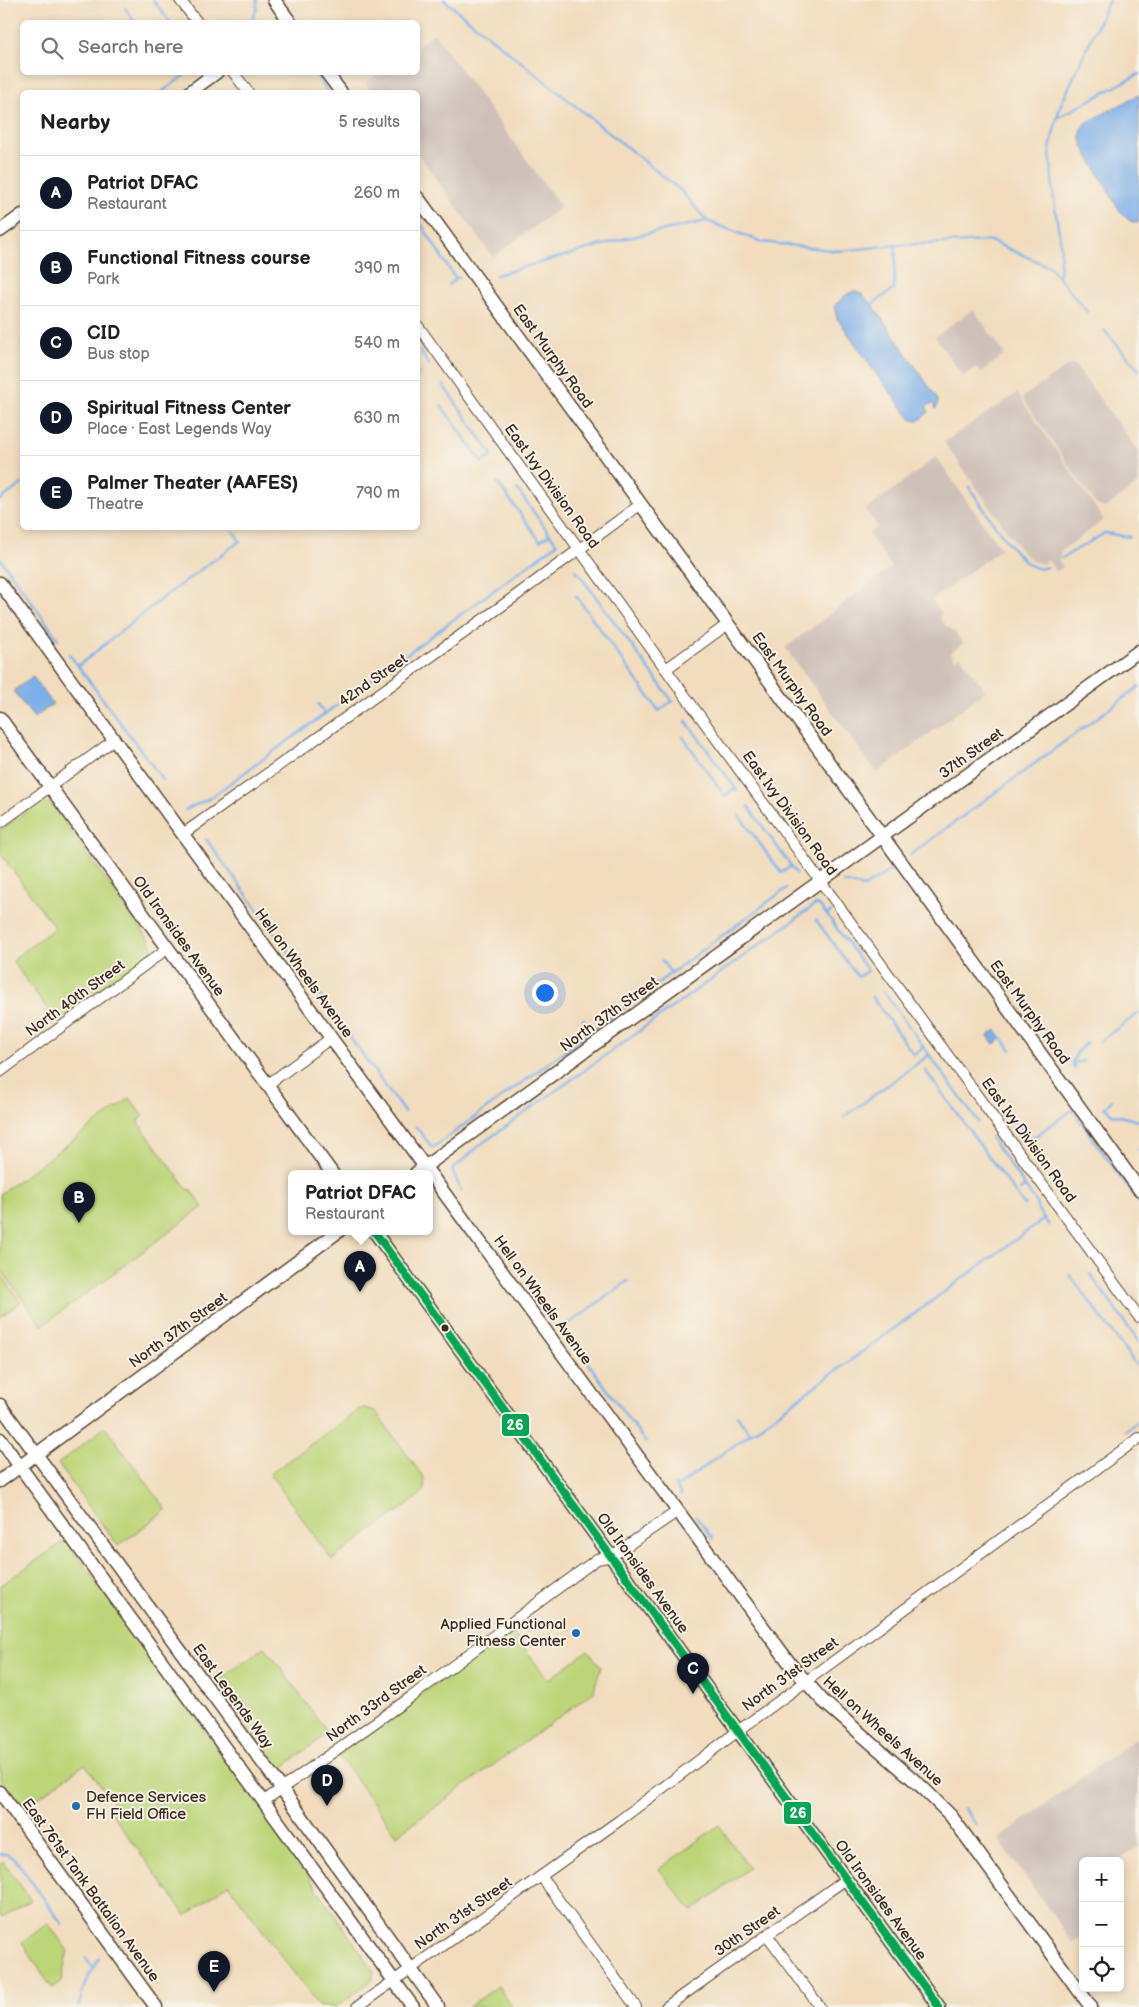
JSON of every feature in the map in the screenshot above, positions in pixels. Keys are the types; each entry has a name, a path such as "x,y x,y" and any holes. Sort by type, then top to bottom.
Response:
{"street":[{"path":"180,0 195,20"},
{"path":"274,0 287,20"},
{"path":"193,90 213,75"},
{"path":"235,75 246,90"},
{"path":"328,75 340,90"},
{"name":"East Murphy Road","path":"420,201 1139,1190"},
{"path":"0,231 20,216"},
{"name":"East Ivy Division Road","path":"420,329 578,549 1139,1317"},
{"name":"42nd Street","path":"183,834 641,504"},
{"name":"Hell on Wheels Avenue","path":"0,583 331,1038 420,1170"},
{"path":"666,669 728,624"},
{"name":"37th Street","path":"821,882 1139,651"},
{"name":"Old Ironsides Avenue","path":"0,718 330,1170"},
{"path":"0,823 114,740"},
{"name":"North 37th Street","path":"420,1170 821,882"},
{"name":"North 40th Street","path":"0,1072 168,948"},
{"path":"267,1085 331,1038"},
{"name":"Hell on Wheels Avenue","path":"433,1187 678,1510 780,1651 823,1701 923,1788 951,1816 1091,2007"},
{"name":"North 37th Street","path":"0,1481 334,1235"},
{"name":"Old Ironsides Avenue","path":"377,1235 939,2007"},
{"name":"East Legends Way","path":"0,1405 282,1789 438,2007"},
{"name":"North 31st Street","path":"357,2007 620,1820 738,1731 1139,1438"},
{"path":"0,1439 413,2007"},
{"name":"North 33rd Street","path":"264,1801 411,1697 597,1558 612,1556 678,1510"},
{"name":"East 761st Tank Battalion Avenue","path":"0,1792 156,2007"},
{"path":"541,1876 636,2007"},
{"name":"30th Street","path":"666,2007 846,1879"},
{"path":"767,1935 820,2007"}],"shaded area":[{"path":"434,33 561,207 493,257 420,157 420,90 370,90 365,83 376,75 420,75 420,44"},
{"path":"973,309 1005,354 980,373 976,367 963,376 935,337"},
{"path":"1072,363 1139,452 1139,483 1105,508 1096,504 1023,399 1024,396"},
{"path":"1017,393 1104,520 1061,551 1059,561 1063,567 1056,572 1048,560 1042,564 1034,562 1022,552 944,442"},
{"path":"936,457 1001,549 932,600 942,614 939,617 946,626 954,631 963,643 950,653 955,660 960,656 986,691 877,773 785,648 892,567 868,534 878,527 866,510"},
{"path":"1139,1736 1139,1846 1124,1857 1079,1857 1079,1939 1073,1943 998,1839"}],"green space":[{"path":"43,800 52,805 150,941 153,949 149,954 57,1022 13,962 17,956 55,928 0,853 0,830"},
{"path":"130,1098 143,1117 137,1121 188,1190 190,1189 203,1207 42,1326 0,1268 0,1194"},
{"path":"0,1273 21,1302 0,1317"},
{"path":"364,1408 375,1411 378,1415 424,1478 425,1490 332,1560 270,1474 358,1410"},
{"path":"105,1427 166,1509 118,1546 58,1464"},
{"path":"66,1540 293,1851 322,1897 374,1971 372,1980 336,2007 319,2007 228,1884 186,1916 107,1807 113,1802 85,1764 22,1810 0,1780 0,1586"},
{"path":"510,1629 548,1680 588,1650 601,1667 595,1691 397,1835 338,1755"},
{"path":"265,1647 328,1733 279,1770 216,1682"},
{"path":"719,1825 749,1868 692,1911 659,1869"},
{"path":"3,1861 31,1900 3,1918 0,1914 0,1864"},
{"path":"48,1923 68,1951 61,1981 52,1988 22,1943"},
{"path":"498,1986 512,2007 469,2007"}],"water":[{"path":"1139,95 1139,222 1137,223 1130,221 1121,213 1084,148 1080,136 1084,124"},
{"path":"854,291 862,294 872,304 935,395 938,402 936,409 932,403 926,407 929,412 918,421 912,420 837,318 834,306 846,295"},
{"path":"33,677 53,704 34,718 13,691"},
{"path":"996,1030 1002,1038 994,1044 988,1036"}],"waterway":[{"path":"153,0 168,20"},
{"path":"252,20 257,9 257,0"},
{"path":"444,0 680,190 707,221"},
{"path":"1059,278 1061,246 1053,193 1050,149 1059,109 1109,0"},
{"path":"125,8 134,20"},
{"path":"1057,118 1139,74"},
{"path":"165,90 185,75"},
{"path":"315,75 326,90"},
{"path":"496,275 627,238 707,221 762,242 839,251 896,245 991,241 1050,267 1087,312"},
{"path":"420,222 455,278 459,278"},
{"path":"872,304 894,289 896,245"},
{"path":"448,285 455,280"},
{"path":"1104,330 1139,370"},
{"path":"420,351 429,365"},
{"path":"441,405 482,462 491,457 491,453 443,385"},
{"path":"497,482 540,541 550,534"},
{"path":"0,500 20,485"},
{"path":"969,487 1017,553 1034,567 1047,567"},
{"path":"185,810 210,798 557,544 517,489"},
{"path":"78,666 165,596 240,541 233,531"},
{"path":"1062,558 1105,533 1130,537"},
{"path":"0,558 58,639"},
{"path":"576,570 673,702"},
{"path":"576,596 659,711 672,701"},
{"path":"69,654 163,780"},
{"path":"910,855 1139,687"},
{"path":"318,704 325,714"},
{"path":"686,721 737,790"},
{"path":"683,737 725,796 735,788"},
{"path":"748,806 796,873"},
{"path":"739,815 781,873 791,866"},
{"path":"206,839 301,969"},
{"path":"843,882 864,887 893,869"},
{"path":"416,1127 434,1147 787,888"},
{"path":"461,1190 452,1170 480,1145 815,905 819,905 827,915"},
{"path":"816,920 858,977 868,971 827,915 831,912"},
{"path":"662,961 671,973"},
{"path":"883,991 978,1122"},
{"path":"318,993 404,1112"},
{"path":"872,997 914,1055 924,1047"},
{"path":"1100,1041 1139,1013"},
{"path":"583,1019 592,1031"},
{"path":"1002,1038 1011,1050"},
{"path":"1075,1068 1072,1063 1075,1057 1080,1049 1088,1043"},
{"path":"844,1117 929,1055"},
{"path":"1073,1063 1084,1061"},
{"path":"925,1070 1024,1205 1026,1204"},
{"path":"1105,1108 1112,1100"},
{"path":"1104,1107 1112,1114 1139,1121"},
{"path":"1015,1122 1028,1136 1034,1137 1072,1110 1139,1202"},
{"path":"991,1138 1045,1218"},
{"path":"1020,1190 1025,1186"},
{"path":"677,1487 1044,1219 1049,1225"},
{"path":"1090,1274 1139,1342"},
{"path":"1070,1275 1139,1369"},
{"path":"628,1281 563,1328 646,1443"},
{"path":"737,1415 750,1434"},
{"path":"1125,1431 1139,1420"},
{"path":"675,1485 681,1495"},
{"path":"696,1516 713,1539"},
{"path":"964,1808 977,1826"},
{"path":"0,1854 6,1854 15,1859 62,1924"},
{"path":"86,1958 92,1966"},
{"path":"78,2007 86,1981 99,1958"}],"transit line":[{"name":"26","path":"377,1235 939,2007"}],"place":[{"name":"Functional Fitness course","path":"79,1223"},
{"name":"Patriot DFAC","path":"360,1292"},
{"name":"Applied Functional Fitness Center","path":"576,1633"},
{"name":"CID","path":"693,1694"},
{"name":"Defence Services FH Field Office","path":"76,1806"},
{"name":"Spiritual Fitness Center","path":"327,1806"},
{"name":"Palmer Theater (AAFES)","path":"214,1992"}]}
